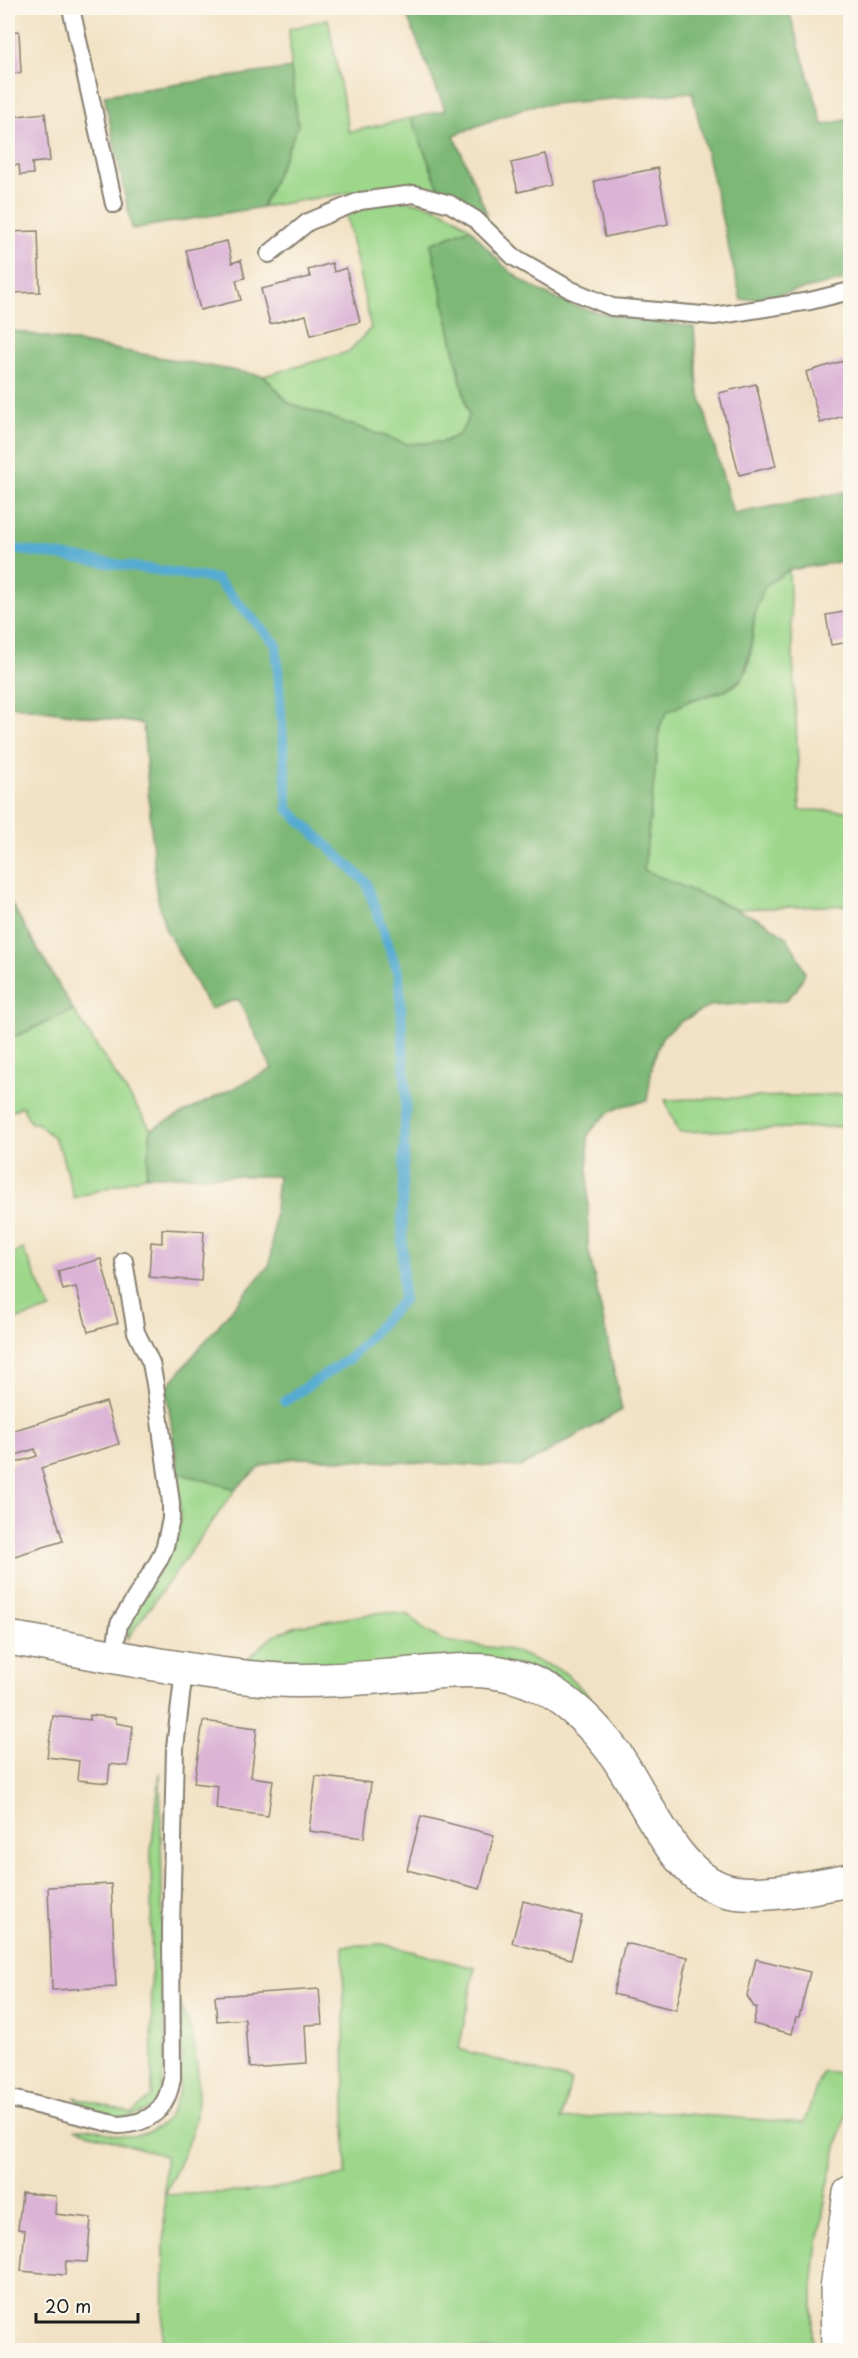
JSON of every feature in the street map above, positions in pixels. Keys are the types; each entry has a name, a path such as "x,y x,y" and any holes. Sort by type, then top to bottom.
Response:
{"street":[{"path":"8,1638 183,1670 283,1680 346,1680 478,1669 513,1675 547,1690 578,1712 602,1737 628,1773 681,1858 704,1880 715,1887 745,1894 765,1893 850,1880"},
{"path":"838,2350 837,2288 850,2193"}],"lane":[{"path":"71,8 114,204"},
{"path":"269,254 308,222 360,201 414,194 450,204 475,219 514,257 571,290 612,308 714,316 810,301 850,291"},
{"path":"114,1656 118,1624 162,1553 171,1520 171,1503 156,1384 151,1364 136,1332 124,1261"},
{"path":"8,2098 118,2125 136,2124 147,2120 160,2107 168,2094 172,2078 171,1931 175,1748 183,1670"}],"green space":[{"path":"404,8 788,8 823,125 850,119 850,279 768,297 741,300 692,92 529,106 454,135 487,214 440,191 411,118 445,110"},
{"path":"328,19 349,132 411,118 440,191 418,184 262,207 298,126 289,29"},
{"path":"291,68 298,126 262,207 132,229 104,95"},
{"path":"400,200 438,208 470,228 431,244 469,417 460,434 443,442 407,444 289,403 264,376 348,352 371,328 346,213 375,204"},
{"path":"470,228 504,266 525,282 547,294 570,304 618,317 694,327 698,387 733,514 850,491 850,560 789,570 765,586 755,611 751,647 744,676 727,690 691,700 667,712 660,726 644,870 765,922 787,938 805,973 797,989 785,1001 710,1006 680,1022 662,1037 653,1061 647,1101 628,1104 613,1110 588,1135 588,1247 622,1410 521,1467 297,1458 263,1466 236,1489 178,1473 166,1388 270,1264 278,1176 146,1176 151,1129 272,1069 238,999 210,1009 165,928 156,891 143,724 8,705 8,330 264,376 289,403 407,444 443,442 460,434 469,417 431,244"},
{"path":"789,570 800,810 850,811 850,905 735,909 644,871 660,726 665,714 673,707 729,689 744,676 748,666 760,594 768,583"},
{"path":"8,898 73,1010 16,1036 8,1036"},
{"path":"73,1010 151,1129 146,1176 74,1198 61,1152 54,1138 37,1123 31,1123 22,1106 8,1113 8,1036 17,1036"},
{"path":"850,1094 850,1126 679,1132 665,1100"},
{"path":"23,1249 51,1309 8,1322 8,1256"},
{"path":"178,1473 236,1489 127,1639 132,1615 168,1557 177,1537 180,1510"},
{"path":"384,1612 409,1615 426,1631 444,1641 511,1650 564,1672 587,1694 623,1744 569,1695 364,1670 242,1664 272,1637 296,1626"},
{"path":"160,1773 165,2054 162,2084 158,2101 151,2108 134,2115 115,2118 89,2110 75,2097 132,2113 152,2096 151,1851"},
{"path":"383,1944 475,1968 459,2049 571,2081 561,2120 647,2111 804,2123 822,2071 850,2074 850,2106 842,2126 827,2189 817,2250 813,2288 813,2350 163,2350 165,2156 76,2129 88,2128 125,2136 148,2132 163,2122 173,2107 179,2088 182,2045 180,2005 195,2050 198,2101 189,2139 165,2195 261,2191 346,2175 343,1946"}],"building":[{"path":"19,31 21,73 8,73 8,32"},
{"path":"45,113 50,161 32,163 33,174 20,175 19,165 8,166 8,117"},
{"path":"546,155 553,184 518,192 511,163"},
{"path":"658,168 668,224 605,237 594,181"},
{"path":"38,231 40,292 8,293 8,232"},
{"path":"227,241 232,263 241,260 245,278 236,280 241,300 200,310 186,250"},
{"path":"332,263 334,272 346,268 360,322 311,335 306,315 270,324 261,289 310,277 308,270"},
{"path":"850,359 850,414 820,423 806,372"},
{"path":"756,384 776,466 739,475 719,393"},
{"path":"850,611 850,642 831,645 826,615"},
{"path":"162,1229 204,1231 201,1281 149,1277 151,1242 162,1243"},
{"path":"101,1259 118,1323 88,1332 76,1287 63,1290 58,1271"},
{"path":"106,1402 119,1444 41,1468 63,1541 8,1558 8,1465 37,1456 35,1449 13,1456 8,1432"},
{"path":"90,1715 116,1718 116,1723 133,1726 128,1766 110,1764 108,1783 77,1780 79,1761 47,1757 53,1716 90,1720"},
{"path":"203,1721 257,1728 251,1777 273,1780 268,1816 216,1809 218,1786 194,1783"},
{"path":"316,1776 371,1783 364,1838 309,1831"},
{"path":"421,1816 494,1835 480,1889 407,1870"},
{"path":"111,1884 116,1987 52,1990 48,1887"},
{"path":"523,1901 582,1916 571,1959 512,1943"},
{"path":"625,1943 688,1957 676,2010 613,1994"},
{"path":"756,1959 810,1972 799,2017 796,2017 792,2034 753,2024 757,2007 754,2007 747,1996"},
{"path":"319,1989 322,2024 305,2025 307,2063 248,2067 245,2019 217,2021 215,1996"},
{"path":"22,2193 56,2196 55,2214 91,2218 87,2262 66,2261 65,2275 21,2271 25,2230 18,2229"}],"waterway":[{"path":"8,548 216,579 276,644 288,809 366,882 399,975 406,1093 402,1209 403,1300 350,1358 285,1401"}]}
